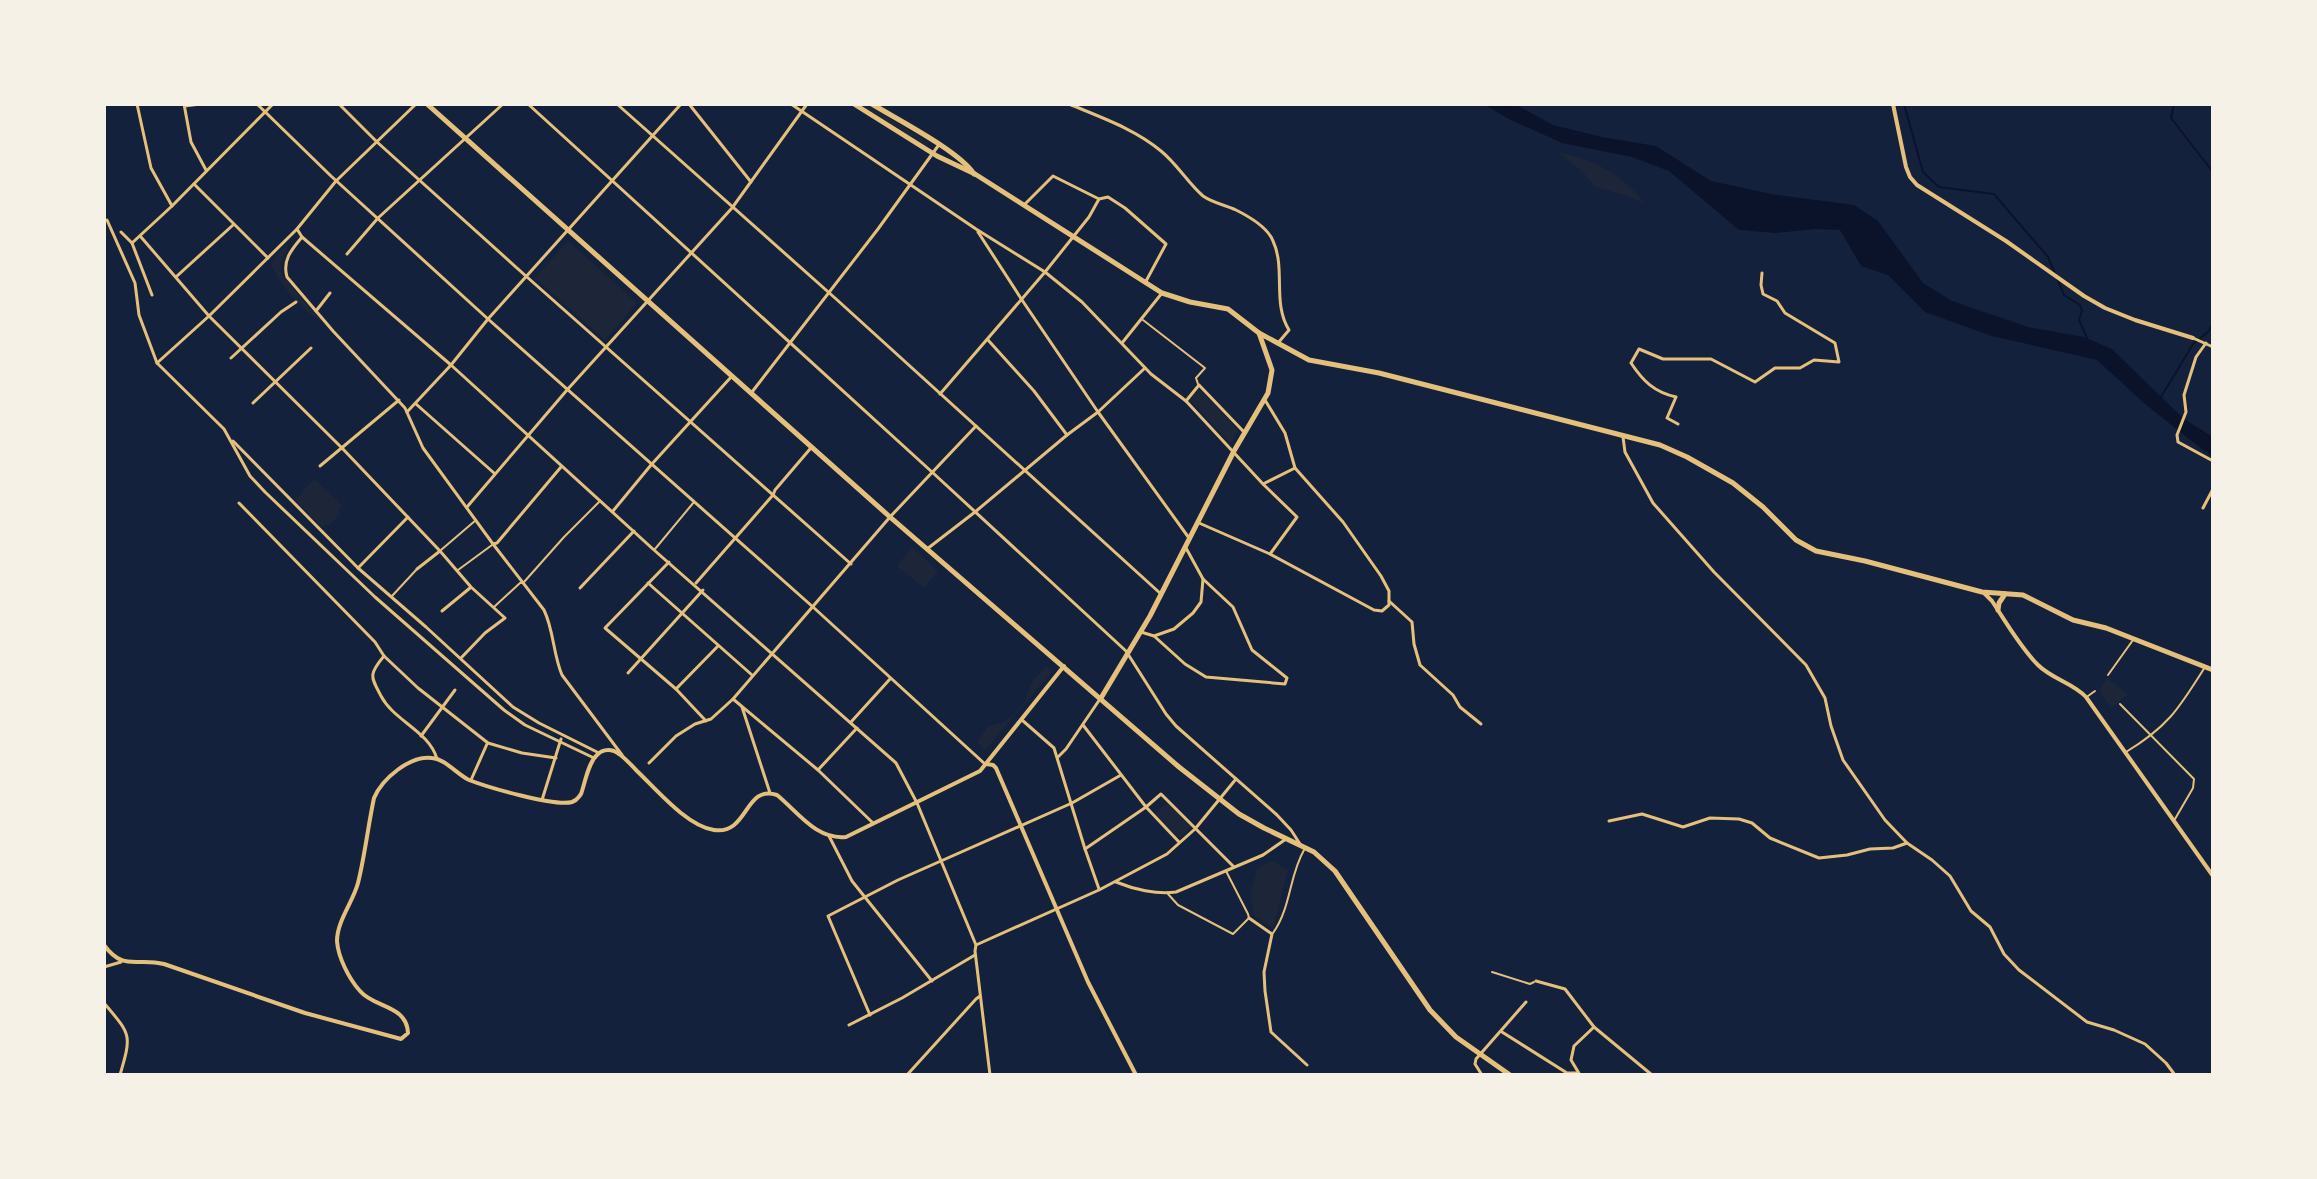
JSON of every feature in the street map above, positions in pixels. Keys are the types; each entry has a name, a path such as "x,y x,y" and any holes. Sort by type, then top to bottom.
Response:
{"main road":[{"path":"427,104 890,517 1219,800 1251,821 1314,852 1335,871 1430,1010 1456,1037 1510,1075"},
{"path":"854,104 933,153 975,174 1162,293 1228,309 1259,333 1309,360 1379,373 1674,450 1715,472 1750,496 1796,540 1816,551 1982,592 2023,595 2073,620 2106,628 2213,670"},
{"path":"872,104 939,145 975,174"},
{"path":"1101,698 1141,632 1244,432 1265,400 1272,377 1259,333"},
{"path":"1266,352 1278,343"},
{"path":"1998,610 2005,594"}],"street":[{"path":"137,104 151,168 172,206"},
{"path":"200,104 184,105 193,148 206,170"},
{"path":"257,104 336,181 567,390 985,764 995,766 1088,982 1136,1075"},
{"path":"132,243 273,104"},
{"path":"339,104 420,181 851,564"},
{"path":"157,363 297,229 336,181 416,104"},
{"path":"347,254 378,218 503,104"},
{"path":"528,104 1128,655 1170,719 1291,830 1303,846 1279,925 1272,934 1264,972 1265,991 1271,1032 1307,1065"},
{"path":"617,104 830,293 1161,595"},
{"path":"407,412 681,104"},
{"path":"689,104 751,182"},
{"path":"791,104 1045,272 1082,302 1145,368 1186,401 1297,517 1270,554"},
{"path":"467,507 527,435 732,208 807,104"},
{"path":"1069,104 1111,121 1148,141 1164,153 1206,198 1239,211 1269,233 1279,258 1280,302 1289,330 1278,343"},
{"path":"1893,104 1906,167 1917,185 2105,308 2213,347"},
{"path":"752,392 830,293 939,145"},
{"path":"1024,205 1053,176 1099,199 1108,197 1166,244 1145,283"},
{"path":"194,184 268,258"},
{"path":"940,394 1045,272 1089,217 1099,199"},
{"path":"107,220 135,283 139,315 157,363 358,568 518,711 599,753 613,751 624,758"},
{"path":"177,276 234,224"},
{"path":"297,229 302,237 451,365 654,550 896,763 917,803 976,945 990,1075"},
{"path":"976,229 1098,412 1189,538"},
{"path":"121,232 132,243 152,295"},
{"path":"141,237 209,316 342,448 471,587 505,618 461,658"},
{"path":"302,237 289,255 285,273 399,400 423,448 544,610 550,622 562,675 624,758 689,819 708,829 733,827 755,798 770,793 777,795 811,825 829,836 846,837 977,773 1064,666"},
{"path":"1678,424 1667,418 1676,397 1658,392 1644,381 1631,363 1639,349 1663,359 1711,359 1755,382 1775,368 1800,368 1814,360 1839,362 1835,343 1785,313 1777,301 1763,294 1762,273"},
{"path":"316,311 330,293"},
{"path":"1122,343 1162,293"},
{"path":"231,358 296,302"},
{"path":"1142,319 1205,368 1196,380 1199,385 1244,432"},
{"path":"987,339 1034,391 1067,435"},
{"path":"2203,342 2184,395 2185,417 2177,435 2178,442 2213,461"},
{"path":"253,403 311,348"},
{"path":"927,549 1098,412 1145,368"},
{"path":"613,511 733,375"},
{"path":"1186,401 1199,385"},
{"path":"320,466 399,400"},
{"path":"1197,522 1270,554 1374,610 1382,611 1389,605 1389,591 1373,565 1343,522 1295,468 1285,433 1265,400"},
{"path":"416,404 494,473"},
{"path":"649,763 676,736 695,724 711,719 733,699 890,517 976,426"},
{"path":"1623,436 1625,452 1653,503 1714,572 1806,665 1825,698 1843,760 1875,807 1907,843 1950,876 1971,911 1990,927 2004,954 2019,970 2087,1022 2145,1044 2175,1075"},
{"path":"232,439 253,480 364,587 504,710 525,725 594,758"},
{"path":"695,584 813,446"},
{"path":"457,570 497,543 562,466"},
{"path":"1263,484 1295,468"},
{"path":"2203,508 2213,489"},
{"path":"494,608 520,583 524,583 600,500"},
{"path":"654,550 694,502"},
{"path":"239,503 375,642 384,656 442,707 488,743 522,753 556,758"},
{"path":"358,568 408,517"},
{"path":"391,597 417,569 476,520"},
{"path":"580,588 634,531"},
{"path":"1141,632 1154,636 1185,664 1206,677 1285,684 1287,678 1252,650 1233,607 1203,579 1185,546"},
{"path":"669,562 605,628 676,689 706,721"},
{"path":"1154,636 1174,629 1193,613 1201,602 1203,579"},
{"path":"648,583 752,675"},
{"path":"442,611 471,587"},
{"path":"628,673 703,590"},
{"path":"1982,592 2038,665 2086,697 2213,876"},
{"path":"1389,601 1412,622 1420,665 1481,724"},
{"path":"2108,675 2134,639"},
{"path":"676,689 718,646"},
{"path":"384,656 373,674 375,687 385,705 432,746 437,759"},
{"path":"2125,752 2151,737 2176,713 2205,667"},
{"path":"851,722 890,679"},
{"path":"421,736 455,690"},
{"path":"2086,697 2095,691"},
{"path":"1058,757 1101,698"},
{"path":"733,699 818,770 874,824"},
{"path":"2120,704 2194,779 2193,788 2174,821"},
{"path":"742,707 770,793"},
{"path":"1021,719 1054,748 1099,890"},
{"path":"1083,725 1146,807 1179,842"},
{"path":"818,770 857,728"},
{"path":"542,800 563,735"},
{"path":"471,780 488,743"},
{"path":"104,967 121,962 164,964 315,1016 398,1039 404,1038 409,1029 401,1016 358,990 341,956 337,937 357,886 378,790 395,772 426,758 437,759 471,780 563,803 577,799 599,753"},
{"path":"870,1015 828,916 941,861 1072,803 1121,775"},
{"path":"976,945 1059,910 1167,854 1195,829 1236,779"},
{"path":"1085,849 1161,794 1234,867"},
{"path":"1609,821 1642,814 1683,827 1710,818 1739,819 1752,823 1770,838 1819,858 1893,848 1907,843"},
{"path":"829,836 852,881 932,981"},
{"path":"1115,882 1167,893 1195,885 1263,855 1286,839"},
{"path":"1226,871 1249,918 1272,934"},
{"path":"1167,893 1178,905 1230,934 1235,933 1249,918"},
{"path":"104,945 121,962"},
{"path":"849,1025 976,955"},
{"path":"1492,972 1530,984 1536,981 1565,989 1594,1027 1652,1075"},
{"path":"907,1075 981,996"},
{"path":"1482,1075 1475,1061 1526,1002"},
{"path":"104,1003 127,1031 128,1042 120,1075"},
{"path":"1579,1074 1571,1060 1574,1046 1594,1027"},
{"path":"1502,1032 1567,1073 1579,1074"}],"shaded area":[{"path":"859,104 867,104 929,143 927,146"},
{"path":"1483,104 1515,104 1553,125 1656,146 1711,181 1771,194 1854,205 1878,221 1923,283 1952,301 2028,327 2084,337 2112,349 2184,419 2213,437 2213,458 2145,404 2097,360 1992,336 1925,312 1888,275 1861,266 1840,230 1776,233 1739,230 1669,171 1632,157 1562,143"},
{"path":"1557,152 1606,169 1627,184 1645,204 1595,187 1582,171"},
{"path":"568,241 637,303 605,340 535,278"},
{"path":"289,243 281,265 282,275 321,321 292,296 271,265 275,255"},
{"path":"1199,389 1238,430 1231,444 1190,400"},
{"path":"314,479 343,506 338,511 341,514 323,528 295,500"},
{"path":"912,547 938,571 924,588 897,566"},
{"path":"1046,666 1053,671 985,750 977,742 988,726 1002,723 1013,715 1025,701 1032,682"},
{"path":"2107,678 2128,694 2112,708 2099,691"},
{"path":"1167,803 1191,827 1179,838 1155,814"},
{"path":"1272,861 1288,870 1273,928 1254,916 1250,894 1257,869"}],"waterway":[{"path":"1904,104 1923,172 1939,187 1994,194 2048,257 2064,295 2080,305 2079,320 2087,338"},
{"path":"2174,104 2171,118 2213,172"},
{"path":"2161,397 2193,344 2213,324"}]}
